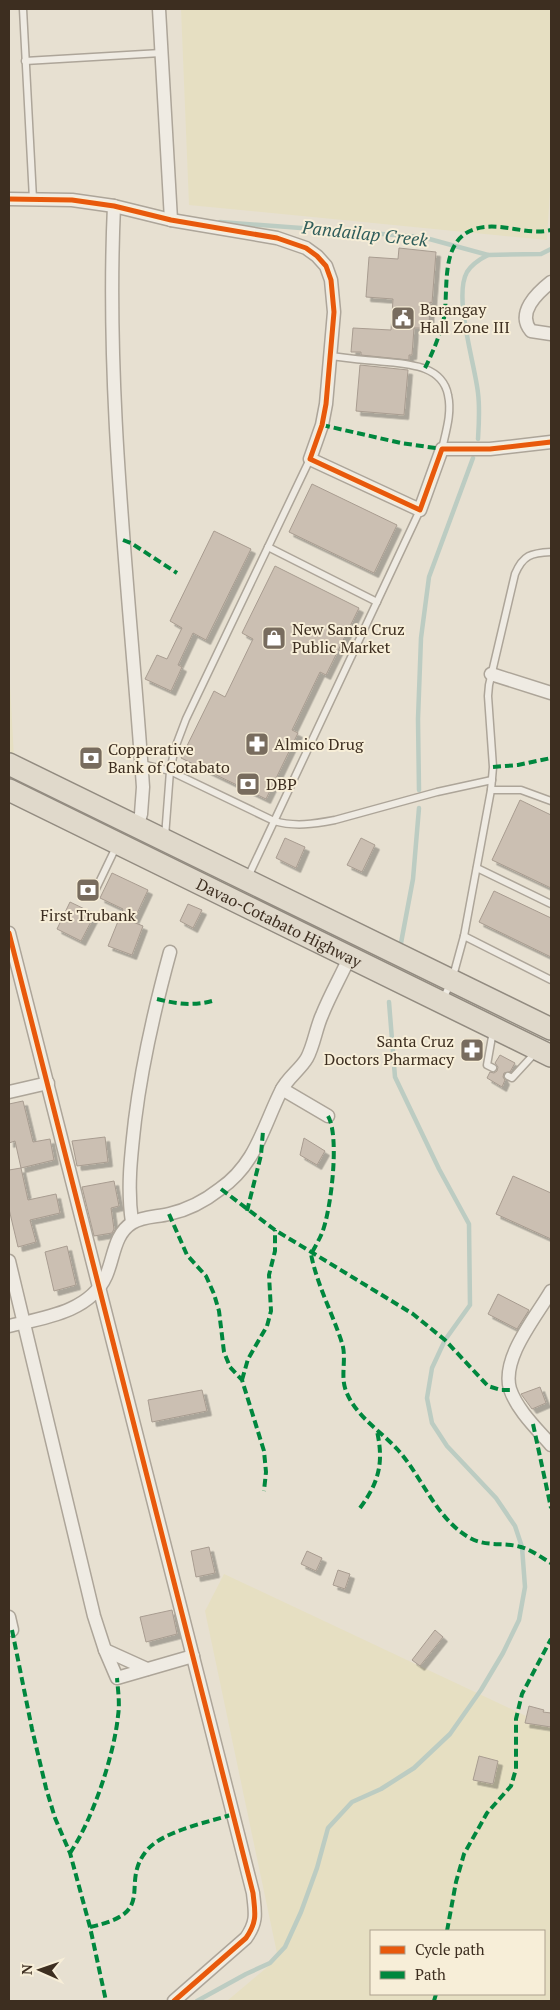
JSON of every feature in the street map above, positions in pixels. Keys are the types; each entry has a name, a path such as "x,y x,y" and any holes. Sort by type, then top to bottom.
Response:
{"highway":[{"name":"Davao-Cotabato Highway","path":"9,764 551,1029"},
{"name":"Davao-Cotabato Highway","path":"11,796 155,862 545,1052"},
{"path":"155,862 165,841"},
{"path":"236,902 246,881"}],"street":[{"path":"160,9 171,220"},
{"path":"9,199 87,202 114,206 171,220 292,242 306,248 317,256 326,266 333,295 331,356 322,425 310,459 420,510 442,449 490,449 551,442"},
{"path":"114,206 111,322 115,402 123,540 142,764 143,802 137,827"},
{"path":"551,282 529,304 526,315 526,325 532,331 551,334"},
{"path":"491,674 551,693"},
{"path":"9,933 253,1893 256,1915 253,1928 246,1938 174,2001"},
{"path":"132,1222 129,1178 138,1098 146,1050 170,952"},
{"path":"9,1326 49,1317 71,1309 88,1298 99,1288 106,1275 116,1242 132,1222 182,1210 221,1189 252,1156 282,1088 307,1058 322,1016 350,956"},
{"path":"9,1092 48,1083"},
{"path":"282,1088 328,1116"},
{"path":"9,1261 92,1606 104,1650 117,1678 193,1656"},
{"path":"551,1291 511,1359 508,1376 511,1390 517,1402 551,1445"},
{"path":"9,1617 12,1630"},
{"path":"104,1650 147,1669"}],"lane":[{"path":"23,9 33,199"},
{"path":"26,60 162,52"},
{"path":"331,356 411,365 425,368 436,374 445,384 449,407 442,449"},
{"path":"165,841 170,771 175,748 186,719 310,459"},
{"path":"246,881 420,510"},
{"path":"268,547 377,602"},
{"path":"442,1001 452,980 464,936 491,790 492,746 488,696 491,674 515,574 520,562 530,555 551,552"},
{"path":"142,764 170,771 274,821 287,825 319,823 437,792 492,780"},
{"path":"491,790 521,790 551,801"},
{"path":"94,893 117,844"},
{"path":"477,868 551,904"},
{"path":"464,936 551,980"},
{"path":"492,1068 487,1065 494,1027"},
{"path":"508,1076 512,1078 545,1052"}],"shaded area":[{"path":"181,9 551,9 551,174 547,240 189,205"},
{"path":"9,666 14,758 9,755"},
{"path":"224,1574 526,1716 551,1724 551,2001 227,2001 278,1958 205,1611"}],"building":[{"path":"399,248 436,252 429,328 414,328 412,355 409,355 409,360 361,355 361,352 351,352 353,328 391,330 393,299 366,297 369,257 398,259"},
{"path":"360,365 408,370 404,415 356,411"},
{"path":"312,484 397,525 374,573 289,532"},
{"path":"214,531 251,549 206,640 193,633 178,665 182,667 171,691 145,679 157,655 167,659 182,628 170,621"},
{"path":"275,566 359,608 326,675 320,672 292,730 298,733 266,799 181,758 214,691 225,697 253,639 242,633"},
{"path":"520,800 551,815 551,888 492,860"},
{"path":"285,838 305,847 296,868 276,858"},
{"path":"361,838 375,845 362,872 347,865"},
{"path":"112,873 148,890 133,922 143,926 132,955 108,946 123,909 100,898"},
{"path":"494,891 551,918 551,957 479,922"},
{"path":"70,902 95,914 81,941 57,929"},
{"path":"188,904 202,910 193,928 180,921"},
{"path":"500,1055 515,1063 510,1072 504,1073 503,1077 505,1080 502,1087 487,1078 490,1072 494,1073 497,1071 498,1067 495,1063"},
{"path":"23,1101 33,1142 50,1139 54,1160 21,1168 15,1141 9,1143 9,1104"},
{"path":"105,1137 108,1162 77,1166 72,1141"},
{"path":"304,1138 325,1151 317,1165 300,1155"},
{"path":"21,1168 28,1200 56,1194 60,1213 30,1220 36,1242 18,1247 9,1209 9,1170"},
{"path":"513,1176 551,1193 551,1239 496,1214"},
{"path":"114,1181 119,1206 111,1208 114,1229 112,1233 94,1236 82,1187"},
{"path":"67,1246 76,1285 54,1291 45,1252"},
{"path":"498,1294 529,1310 517,1329 488,1314"},
{"path":"540,1387 546,1403 532,1409 521,1394"},
{"path":"202,1390 207,1411 152,1422 148,1400"},
{"path":"209,1547 215,1573 196,1577 191,1551"},
{"path":"307,1551 322,1558 316,1571 301,1564"},
{"path":"338,1570 350,1574 345,1589 333,1585"},
{"path":"172,1610 177,1634 146,1642 140,1617"},
{"path":"435,1630 443,1637 420,1666 412,1660"},
{"path":"529,1706 551,1713 551,1727 525,1723"},
{"path":"479,1756 498,1761 493,1784 473,1780"}],"waterway":[{"name":"Pandailap Creek","path":"220,222 422,237 488,255 541,254 551,249"},
{"path":"478,439 478,393 466,331 462,297 463,283 467,272 476,262 488,255"},
{"path":"419,790 418,719 421,638 429,577 473,458"},
{"path":"401,943 413,879 419,808"},
{"path":"197,2001 270,1963 285,1947 301,1912 317,1868 328,1828 352,1802 381,1789 414,1768 450,1734 481,1690 503,1653 519,1620 525,1587 522,1547 515,1526 496,1498 447,1446 432,1423 427,1398 432,1368 445,1340 470,1305 469,1224 439,1169 395,1077 389,1002"}],"marked path":[{"path":"425,368 444,318 448,267 456,243 464,235 484,227 503,227 532,231 551,230"},
{"path":"322,425 401,443 442,449"},
{"path":"123,540 131,543 177,573"},
{"path":"493,767 518,765 551,758"},
{"path":"157,999 185,1004 212,1001"},
{"path":"328,1116 332,1126 334,1156 331,1192 322,1233 311,1254 317,1277 342,1343 344,1385 350,1400 362,1416 398,1450 439,1509 458,1530 476,1541 525,1548 551,1563"},
{"path":"247,1211 261,1155 263,1131"},
{"path":"221,1189 275,1230 413,1314 445,1340 488,1386 501,1390 511,1390"},
{"path":"169,1214 187,1255 206,1276 214,1294 219,1311 224,1352 230,1367 242,1380 264,1451 266,1472 264,1491"},
{"path":"242,1380 248,1359 267,1326 271,1311 269,1275 275,1251 275,1230"},
{"path":"533,1424 551,1508"},
{"path":"360,1508 372,1490 380,1463 377,1431"},
{"path":"12,1630 46,1788 55,1818 70,1853 90,1927 106,2001"},
{"path":"447,1930 456,1882 464,1854 487,1813 511,1786 516,1769 516,1719 522,1694 551,1639"},
{"path":"70,1853 94,1806 112,1750 119,1711 117,1678"},
{"path":"90,1927 112,1921 125,1913 131,1905 134,1896 136,1874 140,1862 148,1849 156,1842 188,1827 234,1814"},
{"path":"434,2001 436,1995"}],"cycle path":[{"path":"9,199 72,200 114,206 171,220 277,238 306,248 317,256 326,266 331,280 334,312 326,404 322,425 310,459 420,510 442,449 490,449 551,442"},
{"path":"9,933 253,1893 254,1921 246,1938 174,2001"}],"place":[{"name":"Barangay Hall Zone III","path":"403,318"},
{"name":"New Santa Cruz Public Market","path":"274,638"},
{"name":"Almico Drug","path":"257,744"},
{"name":"Copperative Bank of Cotabato","path":"91,758"},
{"name":"DBP","path":"248,784"},
{"name":"First Trubank","path":"88,890"},
{"name":"Santa Cruz Doctors Pharmacy","path":"472,1050"}]}
